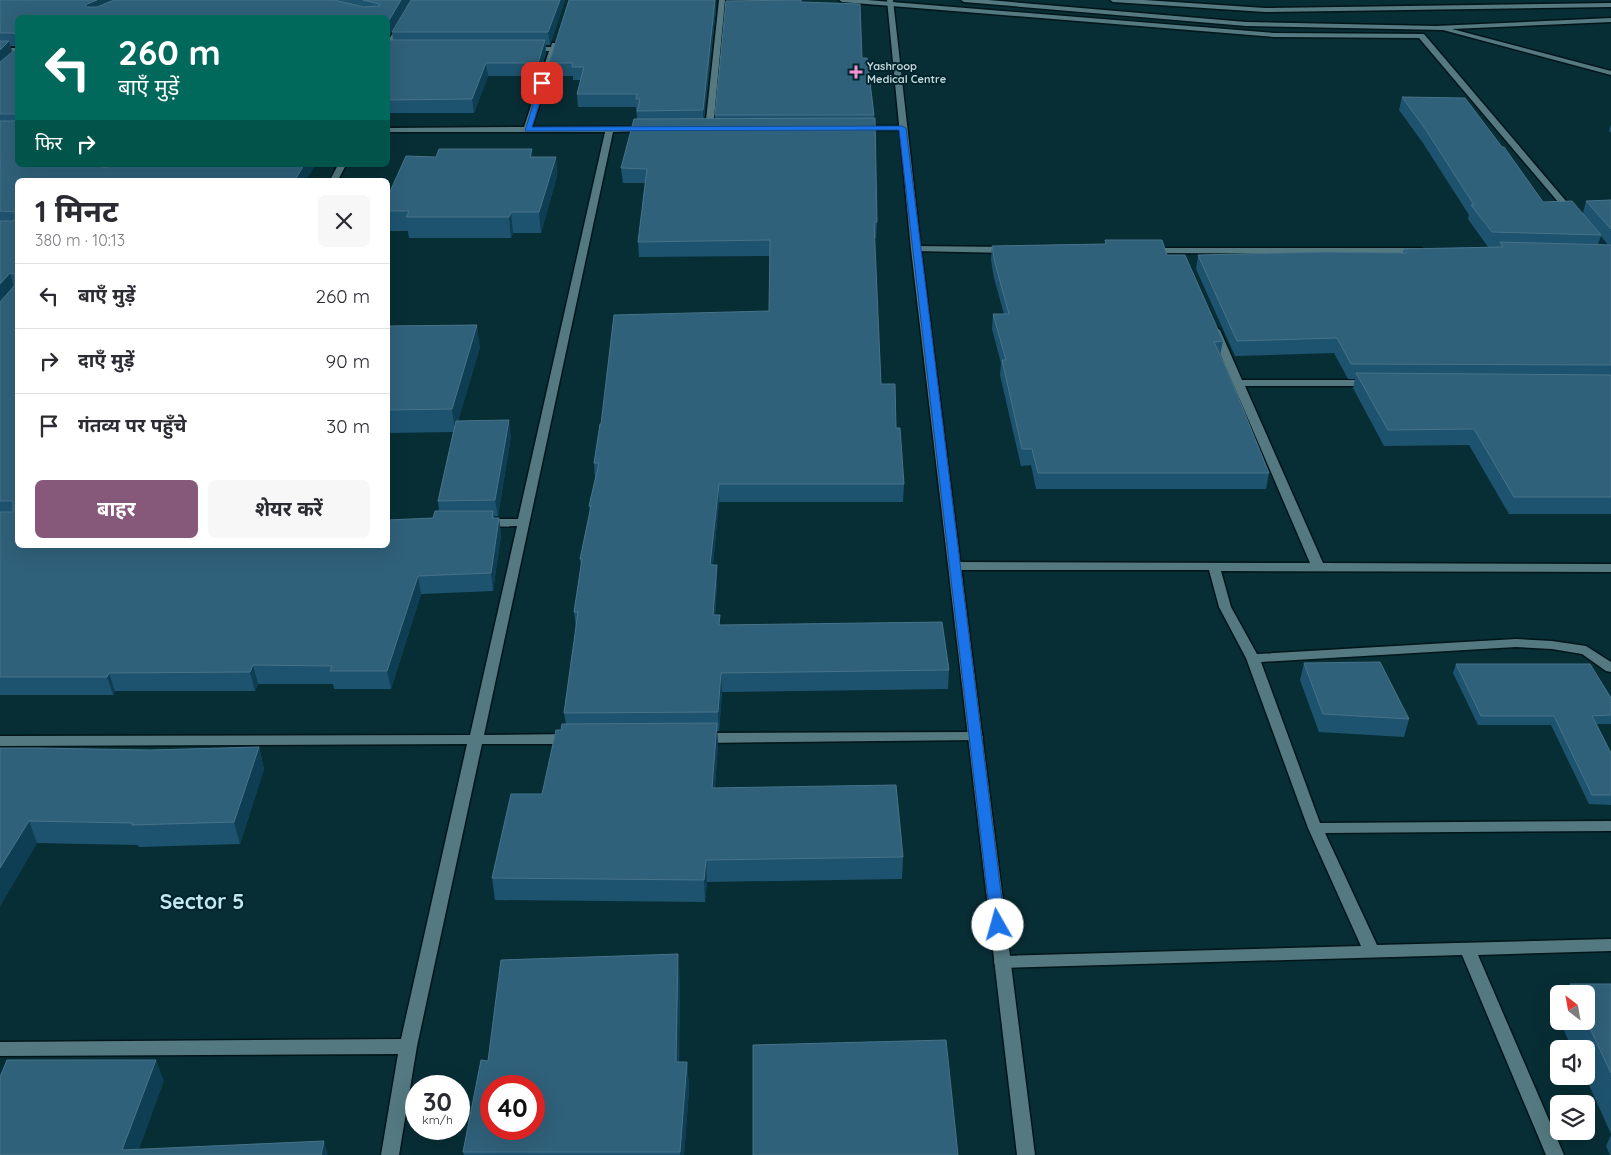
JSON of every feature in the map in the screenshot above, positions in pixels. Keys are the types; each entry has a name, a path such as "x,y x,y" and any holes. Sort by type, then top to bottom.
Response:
{"street":[{"path":"390,43 398,22 415,0"},
{"path":"709,129 722,0"},
{"path":"842,0 1274,35 1421,36 1582,224"},
{"path":"964,0 1246,24 1436,28 1611,20"},
{"path":"1113,0 1265,10 1611,5"},
{"path":"890,3 916,250 956,566 1026,1155"},
{"path":"1436,28 1611,73"},
{"path":"524,49 555,45 527,129"},
{"path":"390,48 397,49"},
{"path":"0,50 15,50"},
{"path":"844,128 902,128"},
{"path":"390,1155 408,1046 610,129"},
{"path":"390,130 660,129"},
{"path":"699,129 719,129"},
{"path":"916,250 1023,250"},
{"path":"1142,251 1184,256 1429,251"},
{"path":"1212,321 1318,567"},
{"path":"1238,383 1385,383"},
{"path":"465,523 523,522"},
{"path":"956,566 1611,568"},
{"path":"1214,567 1226,607 1253,658 1315,828 1372,951"},
{"path":"1253,658 1516,643 1552,645 1586,650 1611,668"},
{"path":"685,738 976,737"},
{"path":"0,741 586,739"},
{"path":"1315,828 1611,826"},
{"path":"1002,962 1611,945"},
{"path":"1467,949 1554,1155"},
{"path":"0,1050 370,1048 408,1046"}],"building":[{"path":"0,0 97,0 85,5 87,7 97,7 114,0 334,0 364,7 380,6 379,4 363,0 401,0 390,19 390,15 15,15 15,34 0,33"},
{"path":"411,0 560,0 548,32 392,32"},
{"path":"569,0 715,0 703,110 637,111 640,99 636,99 637,94 577,94 584,67 572,67 573,63 549,63"},
{"path":"801,0 801,2 860,4 862,58 867,58 874,115 715,115 726,1"},
{"path":"390,40 545,40 538,63 486,63 472,99 390,100"},
{"path":"0,41 9,41 0,50"},
{"path":"15,50 15,114 0,114 0,62"},
{"path":"1402,97 1465,98 1502,147 1504,147 1543,202 1572,201 1601,235 1492,232 1471,205 1474,205 1426,130"},
{"path":"875,118 877,222 874,222 881,384 895,384 896,428 900,428 904,484 719,484 710,565 717,565 713,615 720,615 719,625 942,622 949,670 721,673 718,712 564,713 578,612 574,612 582,559 580,559 599,463 594,463 601,424 614,315 769,311 770,240 638,242 647,169 621,168 634,119"},
{"path":"0,121 14,121 15,167 303,167 296,178 15,178 15,212 0,211"},
{"path":"439,149 532,149 530,157 556,157 539,212 511,212 509,217 406,217 409,211 390,211 390,192 406,156 436,157"},
{"path":"1611,200 1611,229 1586,201"},
{"path":"15,219 15,274 10,273 0,284 0,221 13,221"},
{"path":"1105,240 1162,240 1167,255 1185,255 1223,341 1214,342 1269,473 1038,473 1032,449 1022,449 1002,360 1006,360 993,314 1009,314 992,246 1106,244"},
{"path":"1500,242 1611,245 1611,365 1351,364 1337,338 1237,341 1198,255 1327,252 1407,253 1404,249 1503,247"},
{"path":"15,285 15,548 390,548 390,520 433,518 435,511 493,511 492,518 499,518 491,573 418,576 387,671 330,671 332,666 253,665 250,672 109,673 107,677 0,677 0,512 13,512 13,501 0,501 0,302"},
{"path":"477,325 452,409 390,410 390,326"},
{"path":"1356,373 1611,375 1611,497 1514,497 1474,429 1388,430"},
{"path":"509,420 495,500 438,501 456,421"},
{"path":"1380,662 1409,719 1323,714 1304,663"},
{"path":"1456,664 1590,664 1611,698 1611,715 1592,716 1611,753 1611,795 1592,795 1554,716 1481,716"},
{"path":"717,723 712,788 896,785 903,857 706,860 704,880 492,878 511,794 542,794 556,730 561,730 562,724"},
{"path":"259,747 234,822 132,825 132,823 29,821 0,868 0,748 150,750"},
{"path":"678,954 676,1062 687,1062 680,1152 463,1152 465,1140 470,1140 470,1116 481,1060 488,1061 501,960"},
{"path":"1611,984 1611,1073 1591,1030 1595,1030 1595,985 1570,985"},
{"path":"946,1040 958,1155 753,1155 753,1045"},
{"path":"7,1060 156,1060 122,1150 324,1141 321,1155 0,1155 0,1077"}],"place":[{"name":"Yashroop Medical Centre","path":"856,72"}],"district":[{"name":"Sector 5","path":"202,902"}],"route":[{"path":"542,83 527,129 902,128 998,925"}]}
